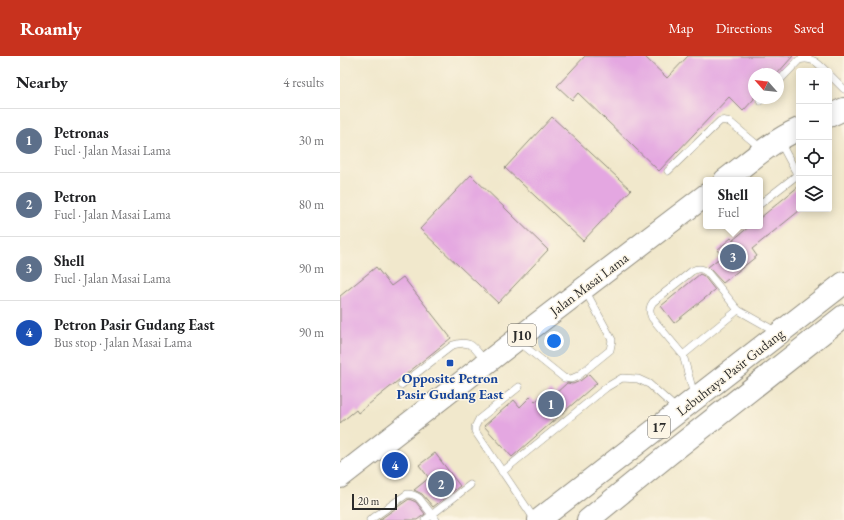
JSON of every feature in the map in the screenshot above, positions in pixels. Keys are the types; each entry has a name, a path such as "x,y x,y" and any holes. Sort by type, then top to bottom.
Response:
{"main road":[{"path":"832,115 844,109"},
{"path":"729,177 771,145 787,134 796,130"},
{"name":"Jalan Masai Lama","path":"340,477 516,340 703,199"},
{"name":"Lebuhraya Pasir Gudang","path":"539,520 844,283"},
{"name":"Lebuhraya Pasir Gudang","path":"588,520 844,316"}],"lane":[{"path":"784,76 799,60 807,57 815,60 823,68"},
{"path":"832,77 844,89"},
{"path":"668,171 720,121 728,121 771,145 796,172 796,176 763,202"},
{"path":"687,405 683,355 652,318 649,309 659,297 692,271 700,268 708,272 738,310 779,334"},
{"path":"516,340 564,378 571,379 578,376 610,350 612,345 612,340 584,288"},
{"path":"683,355 738,310"},
{"path":"401,385 453,345 468,343 474,347 487,363"},
{"path":"502,472 607,387 622,378 638,379 650,384 687,405"},
{"path":"519,387 479,420 475,426 475,431 535,520"},
{"path":"425,520 434,517 470,485"},
{"path":"370,520 407,494 416,495 434,517"}],"building":[{"path":"585,56 644,56 667,78 688,56 793,56 782,68 748,68 748,104 749,104 743,111 729,97 659,171 578,93 572,100 557,86"},
{"path":"552,117 631,190 583,241 505,168"},
{"path":"471,175 548,250 498,303 420,229"},
{"path":"796,188 796,212 798,212 752,249 757,256 723,283 708,267 722,256 717,250 731,238 733,240 746,229 763,229 763,216"},
{"path":"376,267 391,286 403,277 451,338 358,413 356,410 340,423 340,296"},
{"path":"700,274 704,276 715,290 674,323 661,306"},
{"path":"589,374 597,383 512,457 484,426 514,400 520,407 530,397 535,402 551,389 555,394 567,383 573,384"},
{"path":"435,453 460,486 433,507 422,494 414,490 429,478 419,465"},
{"path":"409,499 416,502 425,514 417,520 379,520"}],"place":[{"name":"Shell","path":"733,257"},
{"name":"Opposite Petron Pasir Gudang East","path":"450,363"},
{"name":"Petronas","path":"551,404"},
{"name":"Petron Pasir Gudang East","path":"395,465"},
{"name":"Petron","path":"441,484"}]}
